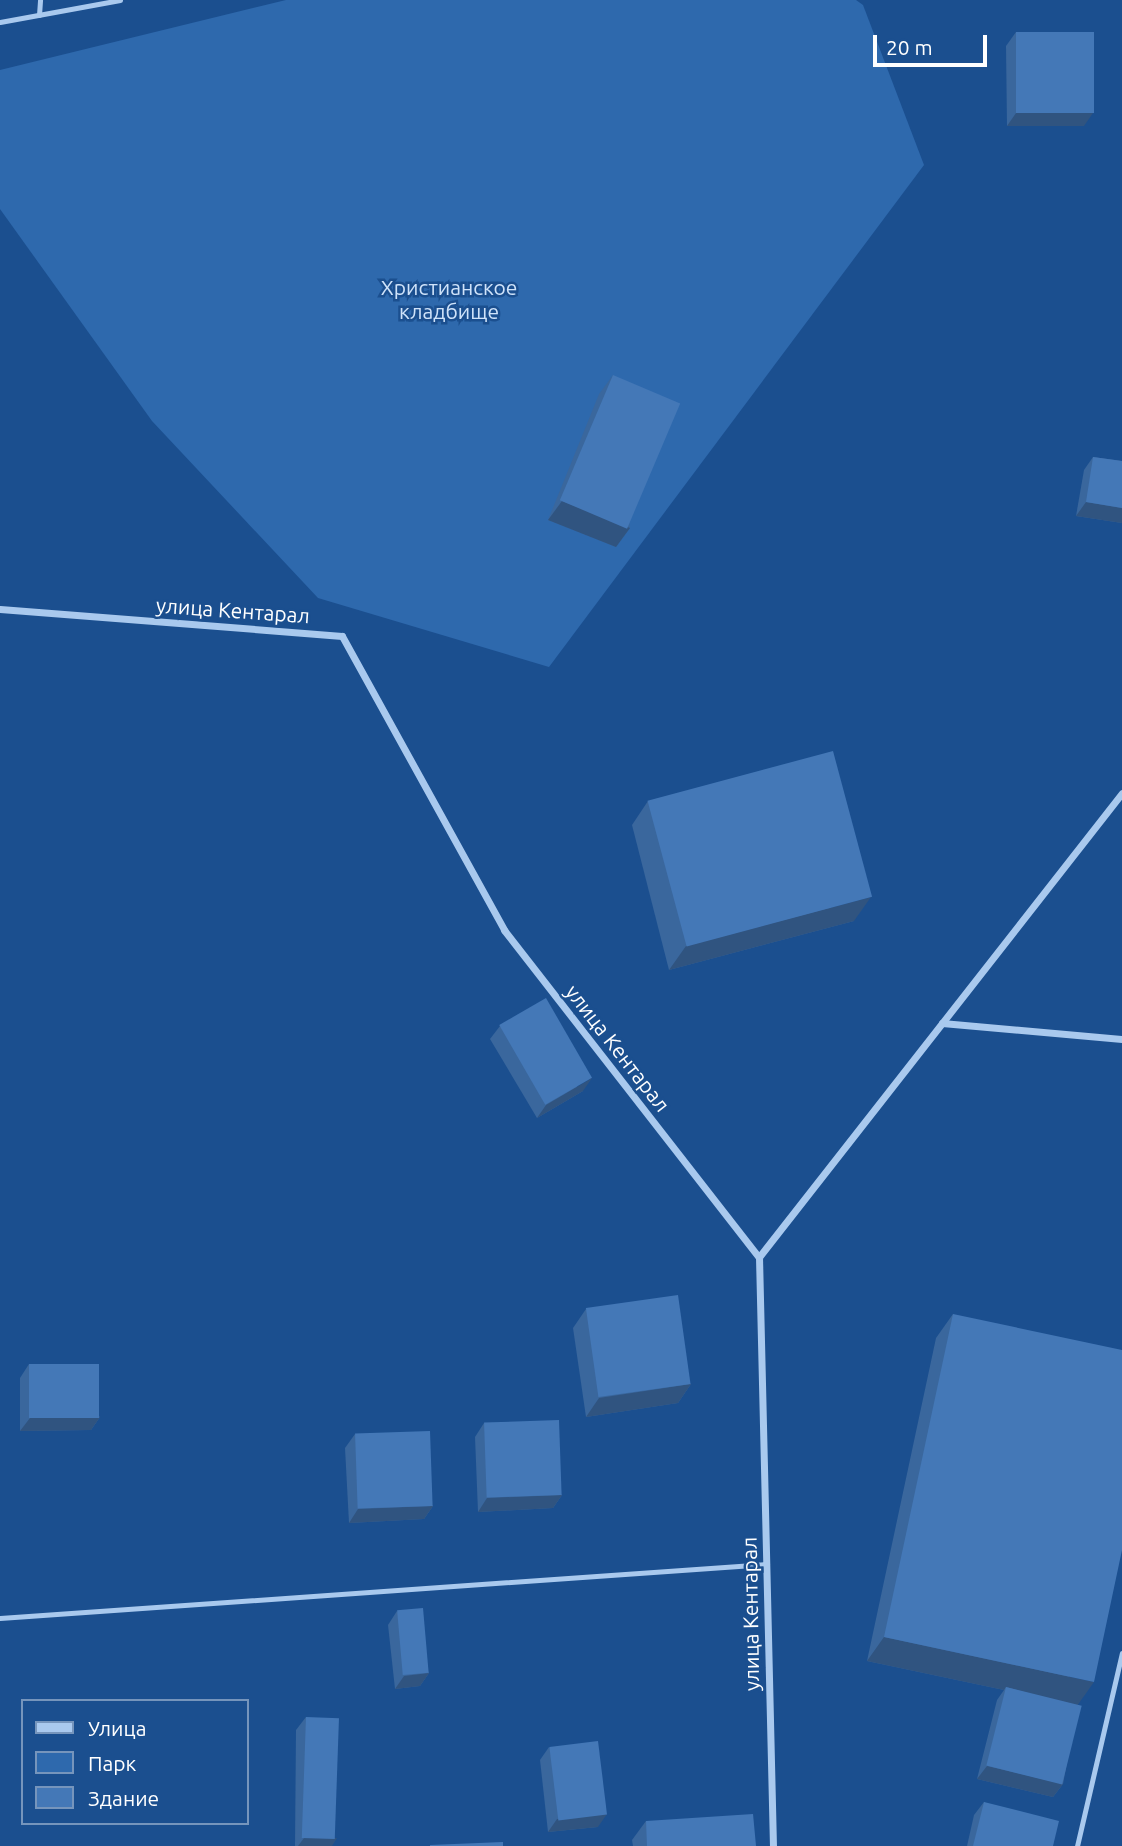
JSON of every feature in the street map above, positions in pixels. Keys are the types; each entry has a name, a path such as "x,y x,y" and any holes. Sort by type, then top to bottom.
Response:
{"street":[{"name":"улица Кентарал","path":"0,609 342,636 504,930 759,1257 774,1846"},
{"path":"759,1257 1122,793"},
{"path":"942,1023 1122,1039"}],"lane":[{"path":"40,0 40,15"},
{"path":"0,22 120,0"},
{"path":"0,1618 766,1564"},
{"path":"1077,1846 1122,1653"}],"green space":[{"name":"Христианское кладбище","path":"286,0 856,0 863,5 924,165 549,667 318,598 152,421 0,209 0,70"}],"building":[{"path":"1016,32 1094,32 1094,113 1016,113"},
{"path":"613,375 680,404 627,529 560,500"},
{"path":"1093,457 1122,461 1122,508 1086,502"},
{"path":"833,751 872,897 687,947 648,801"},
{"path":"546,998 592,1078 545,1105 499,1025"},
{"path":"678,1295 691,1384 598,1397 586,1308"},
{"path":"953,1314 1122,1350 1122,1550 1094,1682 884,1637"},
{"path":"29,1364 99,1364 99,1418 29,1418"},
{"path":"559,1420 562,1495 487,1498 484,1423"},
{"path":"430,1431 433,1506 358,1509 355,1434"},
{"path":"423,1608 429,1673 403,1675 397,1610"},
{"path":"1006,1687 1082,1706 1062,1784 986,1766"},
{"path":"306,1717 339,1718 335,1839 302,1838"},
{"path":"598,1741 607,1814 558,1820 549,1747"},
{"path":"984,1802 1059,1821 1053,1846 973,1846"},
{"path":"753,1814 756,1846 647,1846 646,1821"},
{"path":"503,1842 503,1846 430,1846 430,1845"}]}
